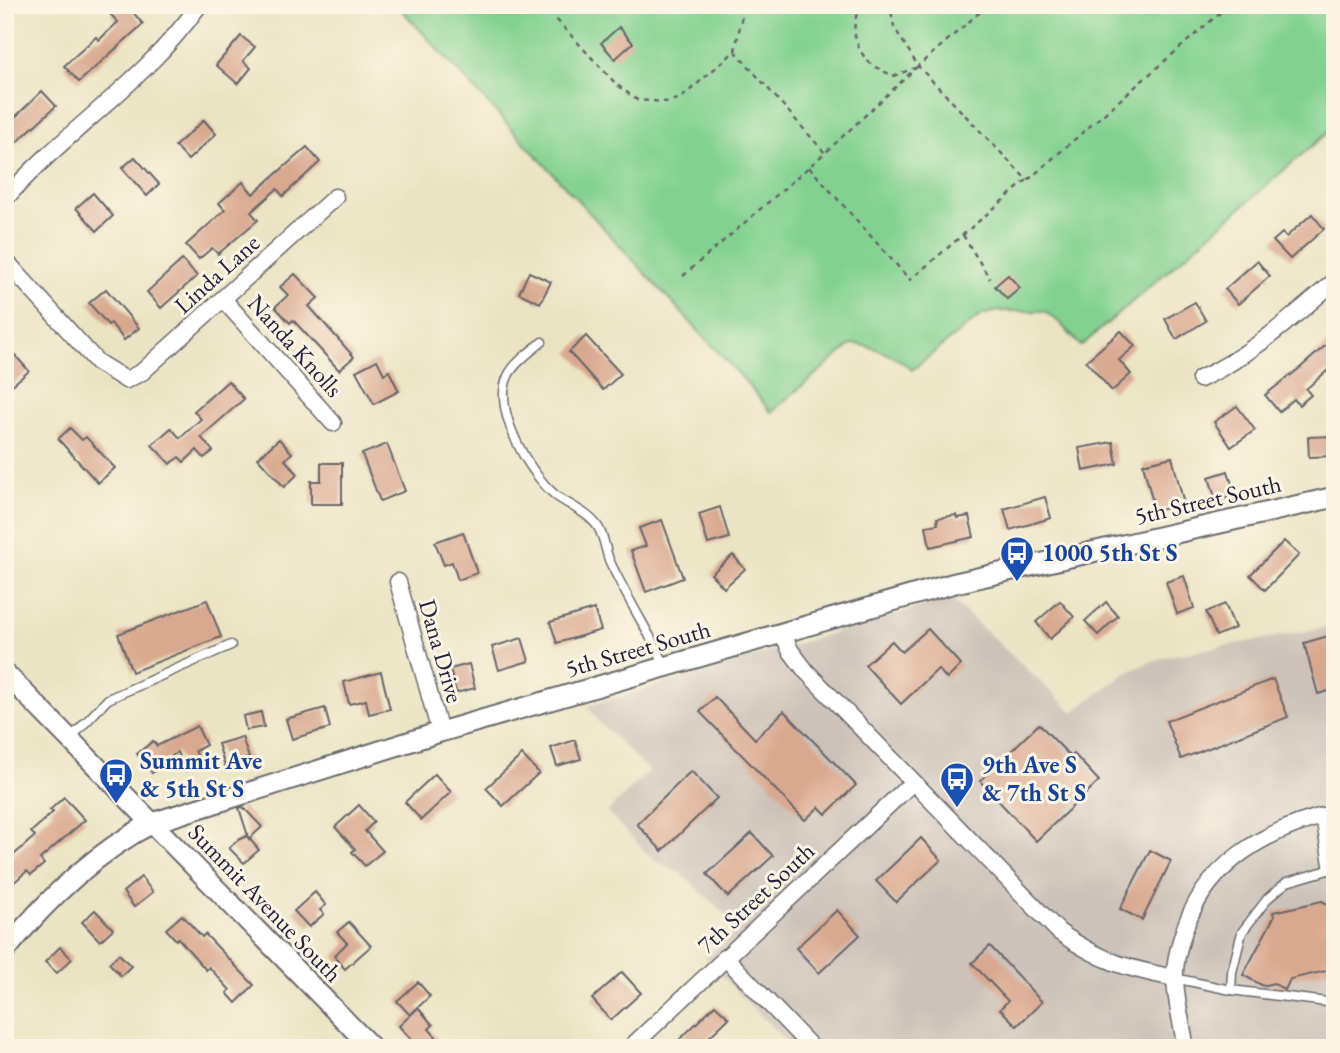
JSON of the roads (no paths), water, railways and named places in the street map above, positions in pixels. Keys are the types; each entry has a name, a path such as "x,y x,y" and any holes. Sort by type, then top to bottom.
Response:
{"street":[{"path":"5,199 138,74 176,35 196,6"},
{"name":"Linda Lane","path":"5,260 97,362 126,380 142,372 335,197"},
{"path":"1200,379 1231,365 1256,347 1335,281"},
{"name":"Nanda Knolls","path":"223,299 333,423"},
{"name":"5th Street South","path":"5,951 43,908 102,855 130,834 152,823 440,732 951,584 1335,497"},
{"name":"Dana Drive","path":"398,582 440,732"},
{"path":"783,633 790,650 806,671 1059,932 1089,953 1129,969 1174,978"},
{"name":"Summit Avenue South","path":"5,673 372,1048"},
{"name":"7th Street South","path":"630,1048 724,957 914,782"},
{"path":"1186,1048 1174,978 1178,949 1188,916 1205,888 1255,842 1276,831 1327,815"},
{"path":"724,957 812,1048"}],"lane":[{"path":"542,342 526,355 508,376 503,398 507,420 530,465 553,494 597,524 609,560 666,667"},
{"path":"69,738 108,699 231,645"},
{"path":"1231,990 1232,972 1242,932 1268,898 1287,882 1332,869 1327,815"},
{"path":"1174,978 1231,990 1335,1003"}],"place":[{"name":"1000 5th St S","path":"1017,583"},
{"name":"Summit Ave & 5th St S","path":"116,805"},
{"name":"9th Ave S & 7th St S","path":"957,809"}]}
